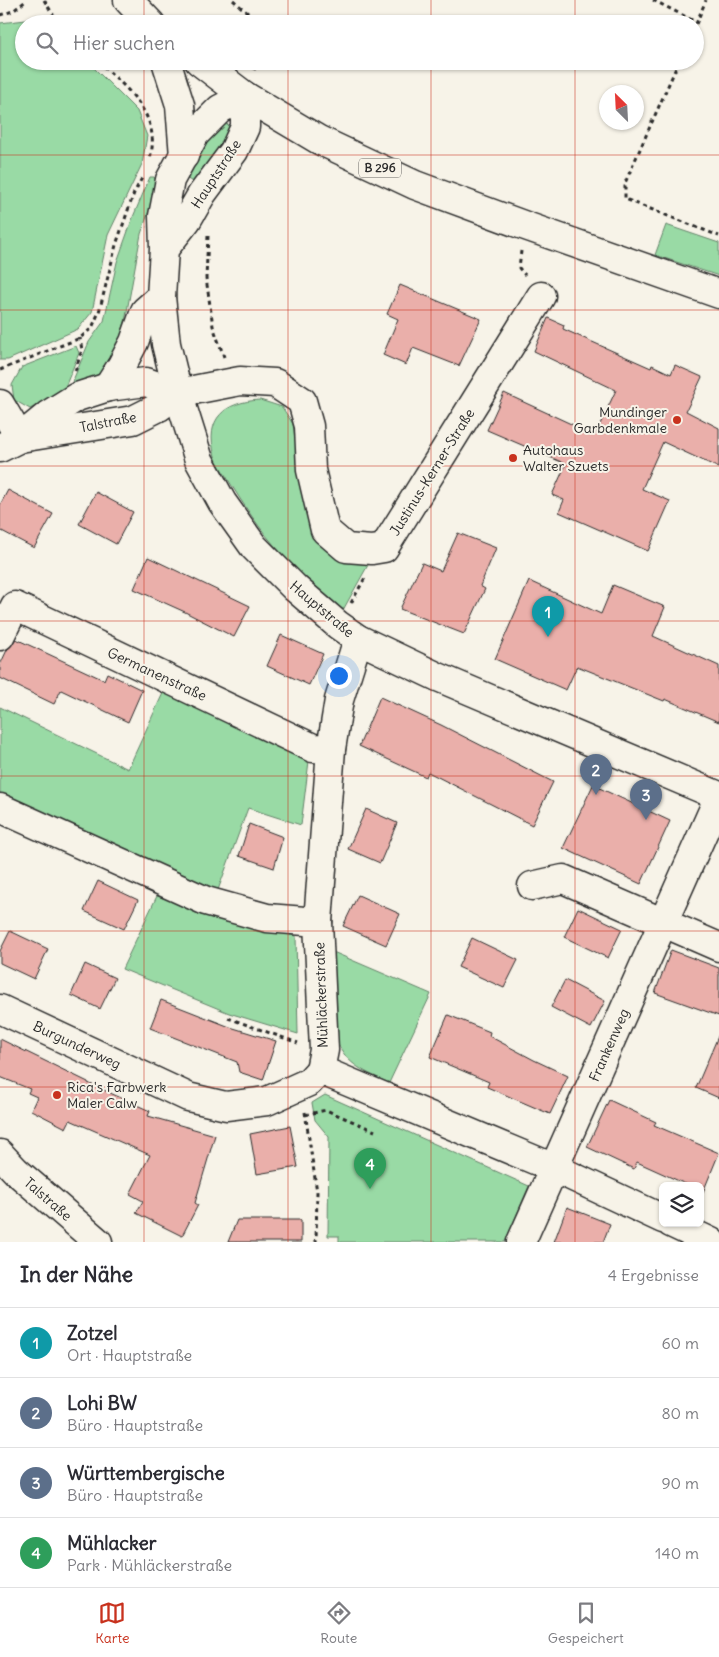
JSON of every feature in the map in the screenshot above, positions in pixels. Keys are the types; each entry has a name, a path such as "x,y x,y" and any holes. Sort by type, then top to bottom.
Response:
{"street":[{"path":"128,0 142,15"},
{"path":"169,70 180,105 184,156"},
{"name":"B 296","path":"211,70 245,96 319,140 407,181 523,225 719,294"},
{"name":"Hauptstraße","path":"164,249 187,220 202,194 234,151 245,127 245,96 220,109 195,134 170,180 163,216 164,249 160,296 166,344 178,393 199,460 222,502 254,547 295,588 348,632 438,676 719,796"},
{"path":"108,387 134,342 145,311 160,296"},
{"name":"Justinus-Kerner-Straße","path":"372,550 384,548 541,296"},
{"path":"178,393 240,381 275,383 302,401 308,426 311,470 325,530 346,548 372,550"},
{"name":"Talstraße","path":"10,443 48,415 77,397 108,387 146,382 178,393"},
{"name":"Talstraße","path":"10,443 133,420 159,407 178,393"},
{"path":"0,404 10,443"},
{"name":"Germanenstraße","path":"0,636 15,606 313,748 331,749"},
{"name":"Mühläckerstraße","path":"314,1076 324,1050 318,922 331,749 348,632"},
{"name":"Frankenweg","path":"521,1242 719,796"},
{"path":"0,808 206,902 267,918 318,922"},
{"path":"532,886 563,879 719,947"},
{"name":"Burgunderweg","path":"0,1009 188,1097 226,1106 267,1101 314,1076"},
{"path":"314,1076 554,1168 659,1217"},
{"name":"Talstraße","path":"0,1154 16,1171 98,1242"},
{"path":"679,1227 711,1242"}],"path":[{"path":"0,15 13,11 27,0"},
{"path":"44,0 53,15"},
{"path":"233,0 250,15"},
{"path":"653,0 681,15"},
{"path":"699,15 706,0"},
{"path":"107,70 143,108 152,130 152,152 149,160"},
{"path":"675,70 625,183 625,199 719,236"},
{"path":"0,370 80,338 92,328 116,245 134,193 143,176"},
{"path":"523,225 519,268 541,296"},
{"path":"208,231 206,278 213,326 233,382"},
{"path":"348,632 374,562 372,550"},
{"path":"228,1018 298,1043 304,1042"},
{"path":"314,1076 305,1115 317,1192 316,1242"},
{"path":"305,1115 326,1110 375,1131"}],"green space":[{"path":"15,21 15,70 96,70 137,111 147,136 142,164 108,235 92,312 78,329 8,360 0,360 0,23"},
{"path":"220,122 229,125 231,130 197,185 183,176"},
{"path":"150,177 154,177 158,184 141,234 125,322 113,360 99,377 73,384 89,342 104,321 117,262"},
{"path":"666,225 719,243 719,276 655,255"},
{"path":"76,346 79,353 63,392 30,409 14,400 12,385 22,367"},
{"path":"260,400 282,407 293,424 300,477 344,561 368,565 343,610 295,568 273,544 245,506 216,459 212,443 212,432 220,414 237,404"},
{"path":"164,691 309,761 301,825 248,808 218,890 157,869 0,796 0,707 128,769"},
{"path":"157,896 249,927 296,936 298,1034 229,1013 122,969"},
{"path":"333,952 431,994 389,1083 358,1067 346,1057 337,1041"},
{"path":"325,1095 529,1186 505,1242 339,1242 339,1236 328,1236 329,1137 315,1120 312,1103"}],"building":[{"path":"400,285 481,319 459,366 413,348 406,365 383,355 398,319 387,314"},
{"path":"548,318 564,325 563,329 651,368 652,365 671,374 675,365 702,377 686,411 719,428 719,468 663,442 642,489 670,501 648,551 559,512 564,500 552,495 566,464 487,430 504,393 595,435 616,390 534,351"},
{"path":"8,490 53,514 34,548 0,530 0,505"},
{"path":"96,492 133,512 116,544 79,524"},
{"path":"458,533 496,548 480,586 485,589 464,634 400,609 422,563 441,571"},
{"path":"148,557 250,606 234,637 134,589"},
{"path":"529,581 601,614 613,585 665,607 653,636 719,666 719,722 665,699 664,701 577,666 566,690 495,659"},
{"path":"281,635 323,654 309,685 267,666"},
{"path":"16,639 104,680 107,673 142,690 128,722 61,690 54,704 0,678 0,665 7,650"},
{"path":"380,697 441,725 553,782 532,825 428,772 426,777 359,746"},
{"path":"593,785 670,821 641,884 563,848"},
{"path":"366,809 397,823 380,863 348,849"},
{"path":"249,824 283,837 274,868 239,856"},
{"path":"98,881 138,900 124,929 84,911"},
{"path":"358,895 400,914 386,945 343,926"},
{"path":"578,908 622,929 608,958 564,937"},
{"path":"10,931 48,949 34,979 0,963 0,951"},
{"path":"472,938 518,960 504,988 458,967"},
{"path":"671,950 719,968 719,1016 655,993"},
{"path":"85,964 115,978 100,1009 71,995"},
{"path":"565,980 605,1001 591,1028 551,1007"},
{"path":"161,1000 230,1027 276,1041 263,1080 239,1072 237,1062 150,1028"},
{"path":"448,1015 490,1032 489,1036 568,1076 550,1114 487,1087 489,1082 430,1057"},
{"path":"719,1034 719,1098 696,1088"},
{"path":"0,1039 88,1083 150,1111 148,1116 215,1135 195,1203 198,1205 182,1236 136,1213 143,1201 130,1194 150,1155 70,1120 66,1128 31,1110 37,1097 28,1093 30,1089 0,1077"},
{"path":"609,1100 656,1122 654,1125 719,1153 704,1190 704,1182 681,1182 637,1162 634,1169 587,1147"},
{"path":"290,1126 298,1167 257,1174 250,1134"},
{"path":"567,1207 610,1224 603,1242 554,1242"},
{"path":"237,1220 301,1220 301,1242 228,1242"}],"place":[{"name":"Mundinger Garbdenkmale","path":"677,420"},
{"name":"Autohaus Walter Szuets","path":"513,458"},
{"name":"Zotzel","path":"548,637"},
{"name":"Lohi BW","path":"596,795"},
{"name":"Württembergische","path":"646,820"},
{"name":"Rica's Farbwerk Maler Calw","path":"57,1095"},
{"name":"Mühlacker","path":"370,1189"}]}
